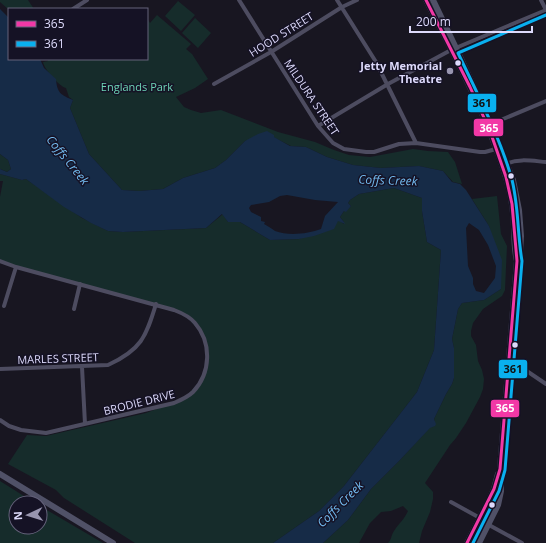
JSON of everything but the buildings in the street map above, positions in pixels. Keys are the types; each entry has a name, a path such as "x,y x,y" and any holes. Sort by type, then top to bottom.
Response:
{"street":[{"path":"75,8 87,0"},
{"name":"MILDURA STREET","path":"239,0 318,126 333,143 344,149 366,152 374,152 399,144 416,143 480,152 496,149"},
{"path":"337,0 376,62 416,143"},
{"name":"HOOD STREET","path":"214,84 271,52 342,7 357,0"},
{"path":"426,0 454,49"},
{"path":"432,0 489,125 504,164 513,213 517,261 500,469 501,491 498,505 479,543"},
{"path":"318,126 388,84 454,49 546,10 541,0"},
{"path":"489,125 546,101"},
{"path":"489,125 496,149 504,164"},
{"path":"504,164 511,161 524,160 546,162"},
{"name":"BRODIE DRIVE","path":"0,261 174,310 185,315 194,322 203,335 208,348 208,363 200,382 188,396 174,403 46,433 22,430 9,426 0,420"},
{"path":"4,306 16,266"},
{"path":"74,309 80,284"},
{"name":"MARLES STREET","path":"0,370 108,365 122,359 133,351 143,339 156,304"},
{"path":"509,359 546,384"},
{"path":"82,367 86,424"},
{"path":"467,543 494,489 500,469"},
{"path":"0,474 113,543"},
{"path":"451,502 480,518"},
{"path":"489,525 522,543"}],"green space":[{"path":"0,0 28,0 33,8 8,9 0,2"},
{"path":"178,1 195,15 181,31 165,16"},
{"name":"Englands Park","path":"157,15 191,44 186,49 192,54 208,79 195,88 176,97 184,107 201,113 221,110 278,132 315,142 349,155 370,157 413,149 448,152 455,162 462,184 453,182 443,171 419,166 381,168 353,165 327,157 306,147 291,146 273,137 245,141 226,160 215,168 183,178 163,189 139,191 122,190 89,154 70,108 73,100 69,97 66,88 56,81 49,73 43,62 48,60 148,60 148,20 150,23"},
{"path":"195,18 211,33 198,48 182,33"},
{"path":"0,154 8,160 11,169 7,172 0,169"},
{"path":"0,174 22,180 26,179 82,218 108,231 123,232 206,228 223,214 228,222 240,222 270,240 299,239 336,223 338,220 344,224 340,217 344,211 351,206 348,203 350,200 359,194 394,188 422,198 422,211 427,242 441,250 434,350 417,392 344,486 319,511 273,543 135,543 64,498 56,490 8,464 27,435 46,436 146,413 183,399 200,382 207,363 203,335 185,315 0,261 0,197 3,181 0,181"},
{"path":"497,196 501,234 507,246 505,290 502,296 483,309 473,323 471,331 471,336 476,345 478,361 484,379 483,389 466,423 425,483 433,492 433,499 419,543 388,543 393,532 408,511 403,506 391,511 381,512 370,523 359,543 323,543 348,520 371,489 435,422 434,419 454,378 454,348 452,339 458,309 462,303 484,300 501,289 489,226 472,199"},
{"path":"0,481 22,495 8,495 8,535 48,535 48,511 103,543 0,543"}],"water":[{"name":"Coffs Creek","path":"0,9 8,17 8,60 40,60 44,68 56,79 57,87 60,93 73,100 70,108 89,154 122,190 139,191 163,189 183,178 215,168 226,160 245,141 267,131 274,135 274,137 290,146 306,147 327,157 353,165 381,168 419,166 443,171 452,182 460,184 466,190 489,226 502,260 501,289 484,300 462,303 458,309 452,339 454,348 454,378 434,419 436,424 435,426 430,428 371,489 348,520 323,543 273,543 319,511 344,486 417,392 434,350 441,250 427,242 422,211 422,198 394,188 359,194 350,200 348,203 351,206 346,212 344,211 340,217 345,224 338,221 334,229 314,236 299,239 270,240 240,222 228,222 222,214 206,228 123,232 108,231 64,207 26,179 22,180 0,174 0,169 7,172 11,169 8,160 0,154","holes":["287,195 338,202 325,216 321,229 298,234 286,234 275,231 264,224 265,222 261,221 261,217 251,212 249,208 251,205 269,202 280,196","469,223 479,230 488,245 496,266 495,278 484,293 476,291 468,266 466,228"]}],"transit line":[{"name":"365","path":"426,0 470,87 490,131 506,177 512,204 517,261 500,469 494,489 467,543"},
{"name":"361","path":"473,543 499,491 505,470 522,261 517,208 511,176 494,129 458,53 546,15"}],"place":[{"name":"Jetty Memorial Theatre","path":"450,71"}]}
